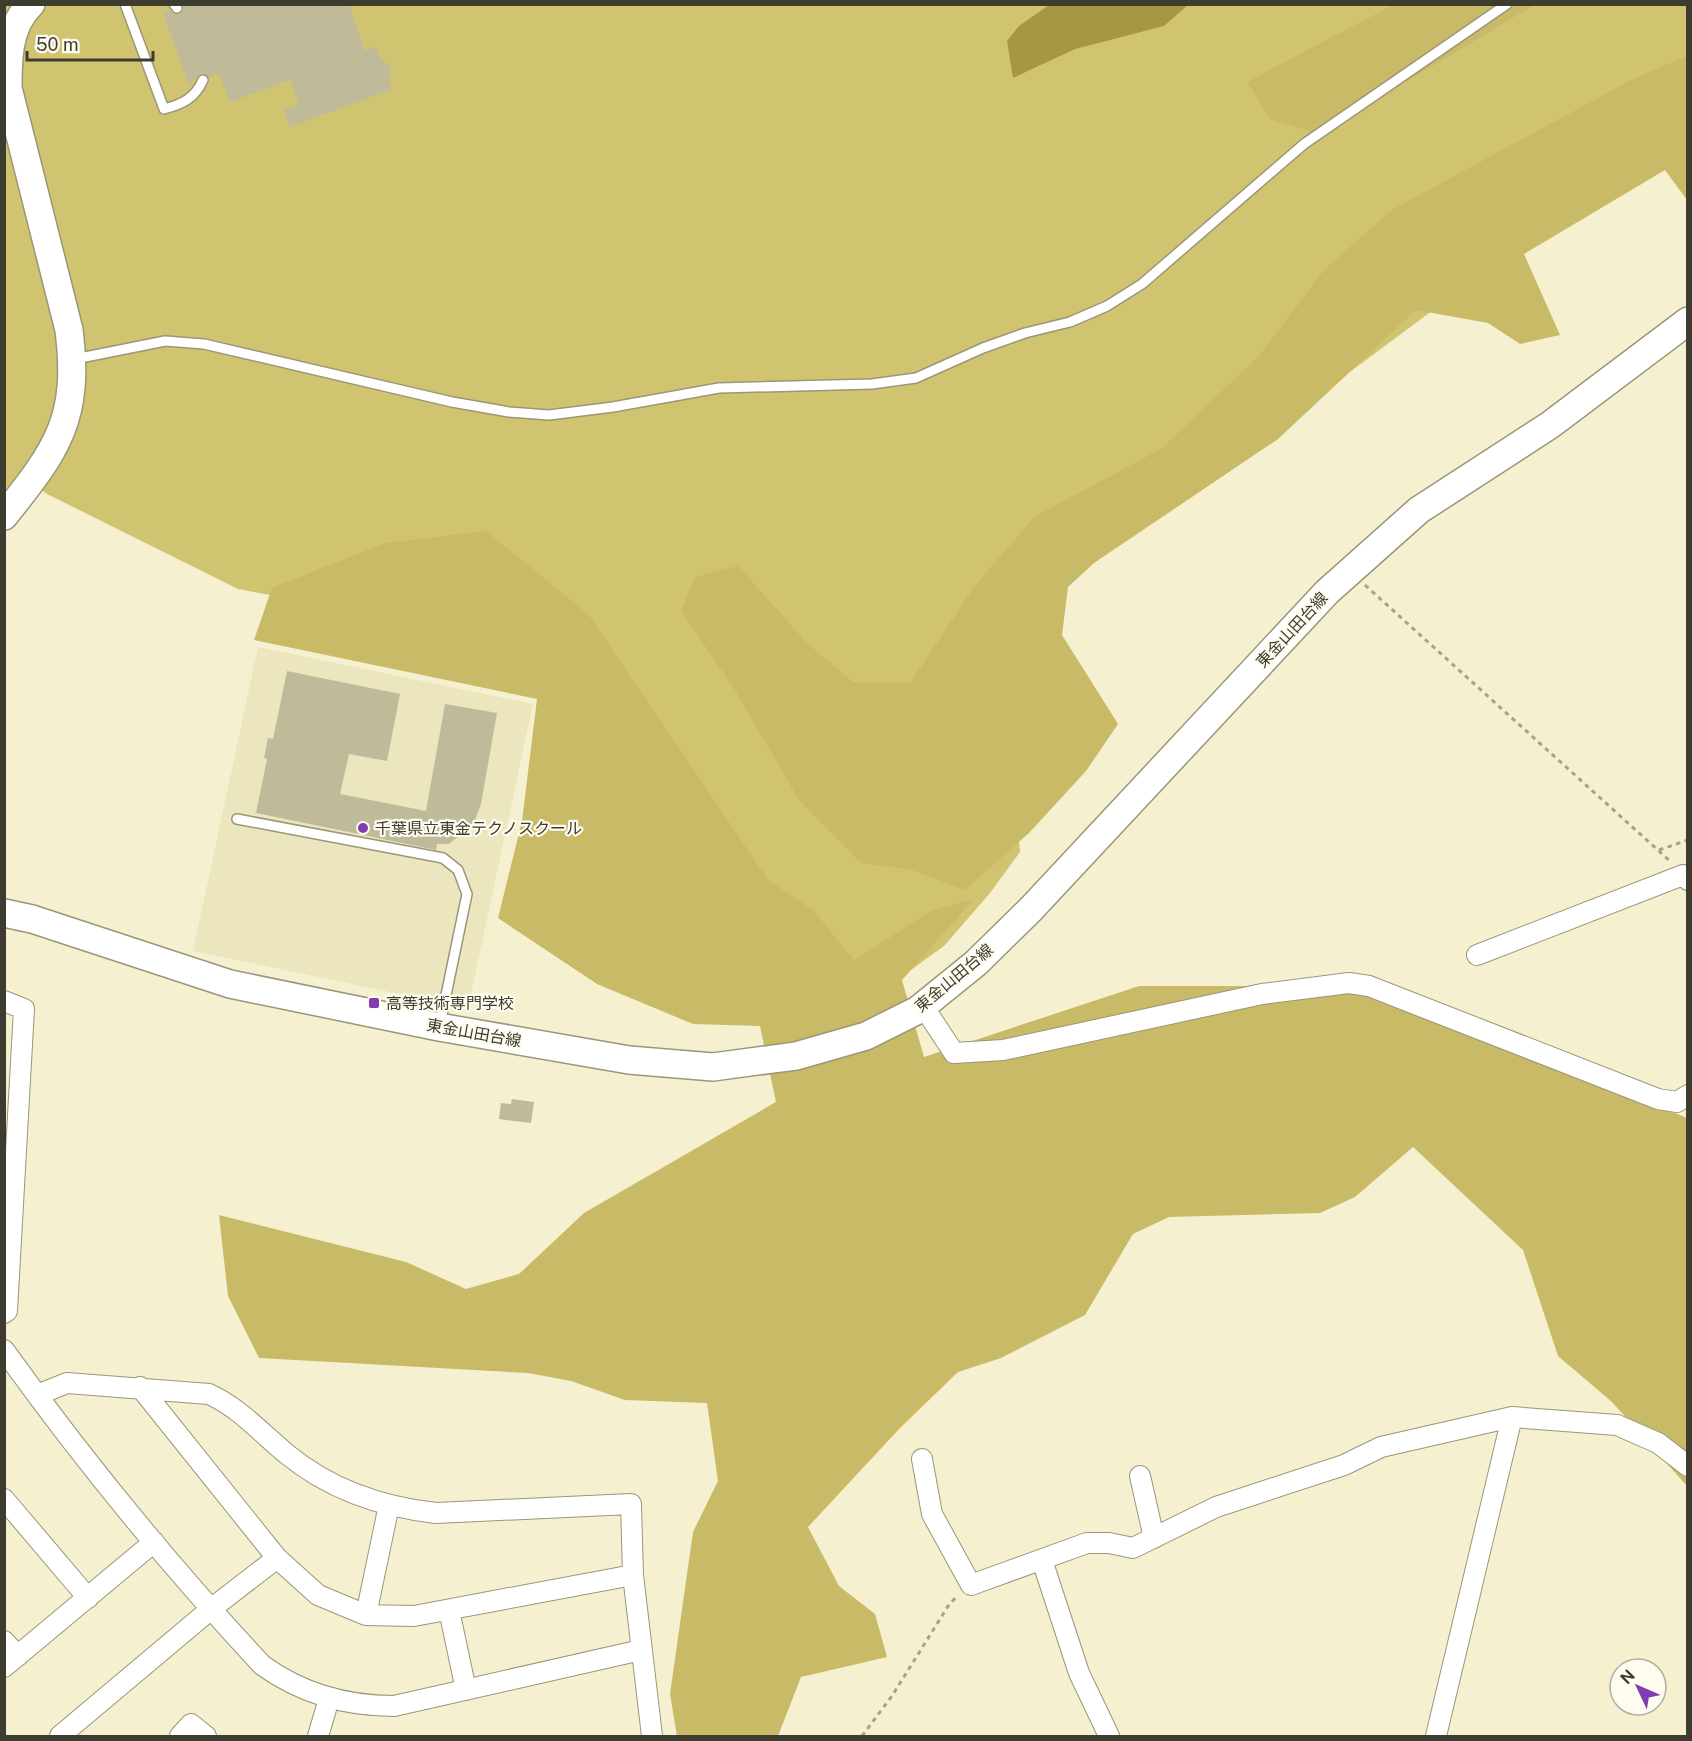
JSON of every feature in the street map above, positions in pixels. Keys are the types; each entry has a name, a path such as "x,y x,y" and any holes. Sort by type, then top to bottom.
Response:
{"main road":[{"path":"4,516 48,459 66,422 73,360 69,330 6,88 8,51 27,6"},
{"name":"東金山田台線","path":"4,913 33,919 230,984 439,1027 629,1060 712,1067 796,1056 866,1036 923,1006 976,963 1031,909 1326,592 1419,510 1550,425 1688,321"}],"street":[{"path":"1477,955 1685,877"},
{"path":"923,1006 954,1053 1003,1050 1262,994 1349,982 1370,986 1658,1099 1677,1102 1688,1095"},
{"path":"4,1001 24,1009 13,1042 7,1311 4,1313"},
{"path":"4,1350 154,1542 262,1665 279,1677 329,1699 363,1706 394,1706 641,1650"},
{"path":"37,1395 67,1383 208,1394 229,1403 290,1456 330,1483 359,1497 389,1505 436,1513 631,1504 633,1575 652,1737"},
{"path":"140,1387 277,1558 318,1595 366,1614 414,1616 449,1611 633,1575"},
{"path":"922,1459 932,1514 971,1585 1087,1543 1109,1543 1133,1548 1216,1507 1344,1465 1381,1447 1512,1417 1617,1425 1658,1443 1688,1466"},
{"path":"1436,1737 1512,1417"},
{"path":"1140,1476 1154,1538"},
{"path":"4,1499 88,1598"},
{"path":"366,1614 389,1505"},
{"path":"4,1641 11,1662 154,1542"},
{"path":"67,1734 211,1609 277,1558"},
{"path":"1042,1560 1079,1673 1109,1737"},
{"path":"449,1611 466,1690"},
{"path":"318,1737 329,1699"},
{"path":"180,1737 191,1724 206,1737"}],"lane":[{"path":"73,360 165,340 204,344 452,402 509,412 549,415 613,407 719,388 872,384 916,378 983,348 1025,333 1070,321 1107,306 1142,284 1304,144 1507,4"},
{"path":"128,7 164,109 182,104 198,93 203,80"},
{"path":"237,819 443,858 458,870 467,894 439,1027"}],"path":[{"path":"1350,571 1659,850 1685,877"},
{"path":"1659,850 1687,840"},
{"path":"862,1737 892,1696 950,1603 971,1585"}],"shaded area":[{"path":"5,5 1687,5 1687,191 1663,158 1483,273 1062,586 1010,741 1020,852 990,893 944,946 886,988 827,951 737,848 592,656 238,589 47,494 20,474 5,494"},
{"path":"1049,5 1188,5 1164,26 1075,49 1013,78 1007,41 1019,26"},
{"path":"1393,5 1534,5 1319,134 1270,119 1247,82"},
{"path":"1687,56 1687,200 1665,170 1524,254 1560,335 1520,344 1488,323 1416,310 1278,439 1094,563 1068,587 1062,635 1118,724 1086,771 1029,833 965,890 912,870 861,863 799,800 735,690 681,611 695,577 738,566 807,643 853,682 910,683 974,587 1034,517 1161,449 1260,355 1324,270 1392,210 1631,80"},
{"path":"486,531 589,615 768,880 813,910 854,960 933,910 974,899 902,980 924,1057 1139,986 1369,986 1687,1118 1687,1486 1612,1402 1558,1356 1523,1250 1413,1147 1355,1197 1320,1213 1169,1217 1133,1234 1085,1315 1001,1358 958,1372 900,1428 808,1527 839,1586 875,1614 887,1657 801,1677 778,1736 677,1736 670,1694 693,1532 718,1481 707,1403 625,1400 571,1381 528,1373 259,1358 228,1296 219,1215 406,1262 466,1289 519,1274 584,1213 776,1102 760,1026 693,1024 597,984 498,918 522,821 537,699 254,640 272,588 385,543"},
{"name":"千葉県立東金テクノスクール","path":"258,647 533,704 468,1008 193,951"}],"building":[{"path":"188,4 349,4 365,51 376,46 380,57 391,68 389,80 392,89 290,127 284,110 299,104 290,80 230,102 219,74 209,77 206,74 200,74 189,85 163,13 171,11 178,15 183,11 183,6"},
{"path":"287,671 400,694 387,761 349,754 340,794 426,811 445,704 497,713 481,804 472,828 448,844 437,844 436,850 256,813 267,759 264,758 268,738 273,739"},
{"path":"512,1099 534,1102 531,1123 499,1119 501,1103 511,1104"}],"place":[{"name":"千葉県立東金テクノスクール","path":"363,828"},
{"name":"高等技術専門学校","path":"374,1003"}]}
